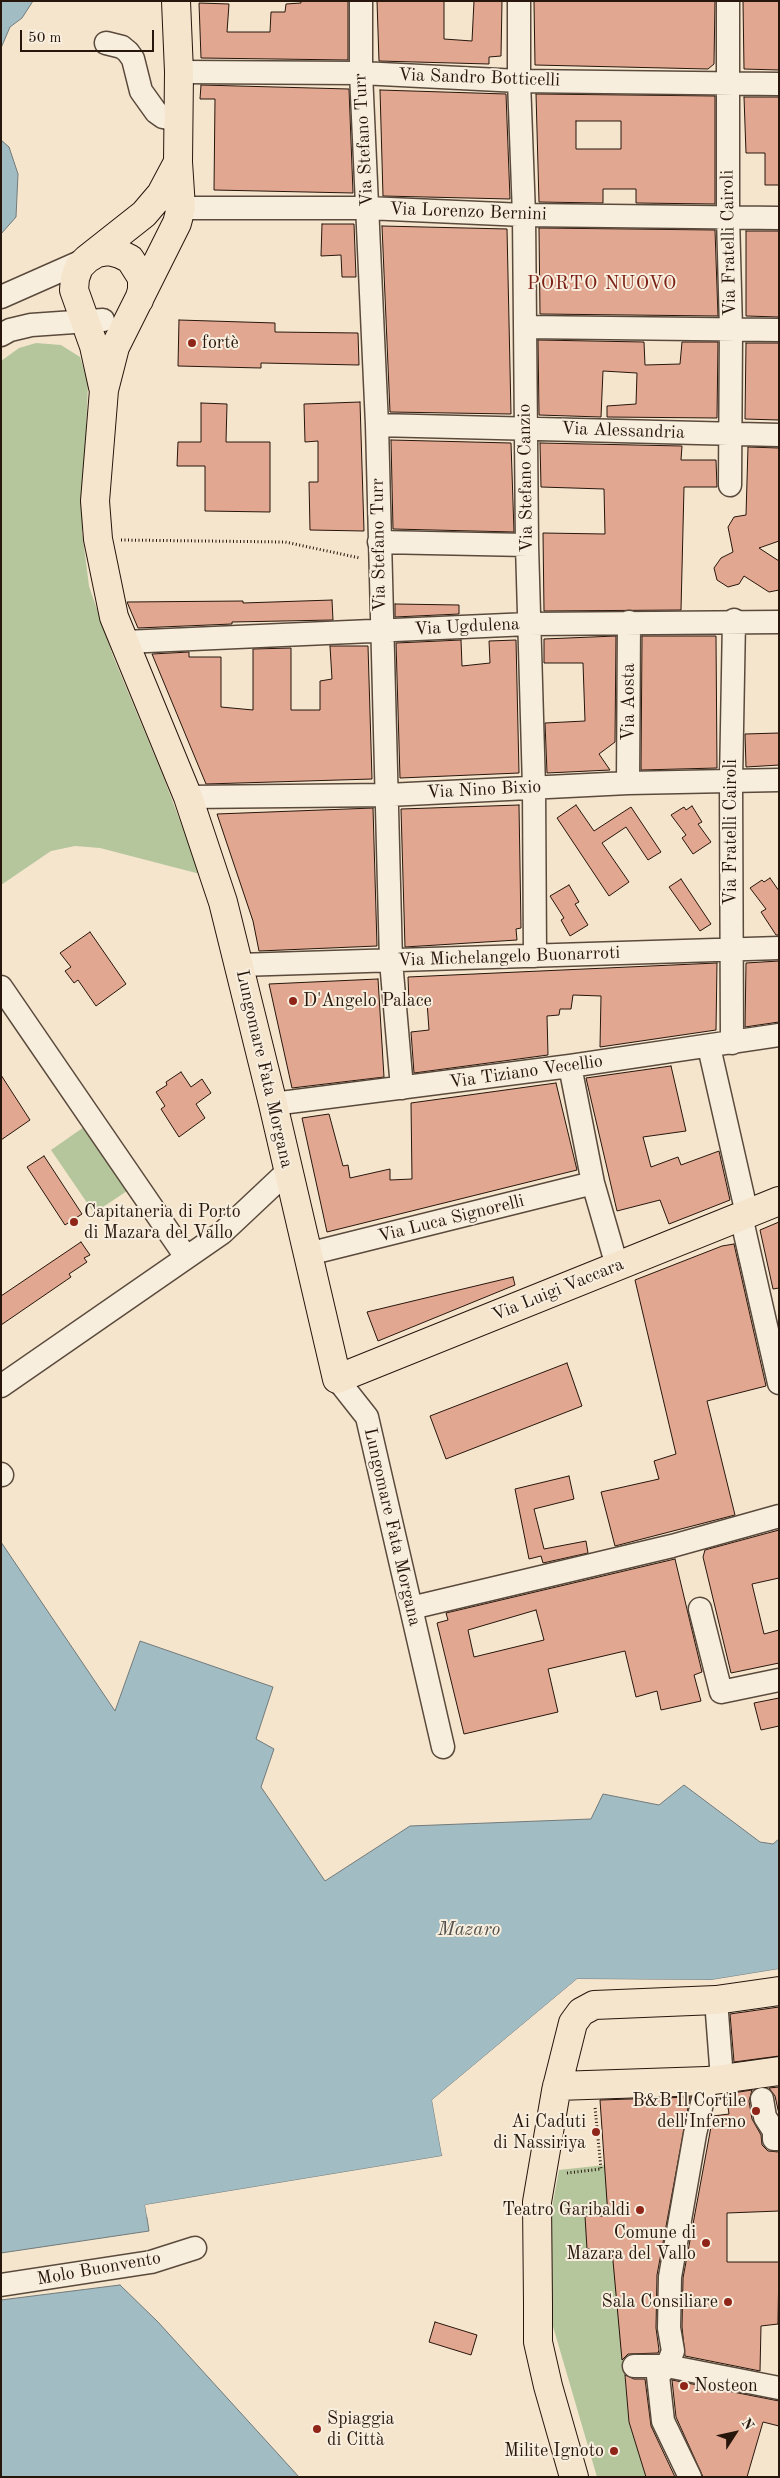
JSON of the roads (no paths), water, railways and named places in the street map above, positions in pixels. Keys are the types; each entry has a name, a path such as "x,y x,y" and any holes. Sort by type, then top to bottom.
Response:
{"main road":[{"path":"104,390 115,347 177,223 171,201 178,162 179,72 176,1"},
{"path":"104,390 89,314 74,290 75,278 87,259 144,214 171,201"},
{"path":"87,259 97,253 109,251 120,254 130,259 142,278 142,290 136,305 120,318 89,314"},
{"name":"Lungomare Fata Morgana","path":"104,390 95,501 98,539 112,609 188,797 223,902 273,1104 337,1379"},
{"name":"Via Luigi Vaccara","path":"337,1379 779,1201"},
{"path":"574,2477 548,2386 538,2342 538,2202 557,2086 573,2023 581,2012 594,2005 716,2000 779,1991"},
{"path":"557,2086 715,2080 765,2082"}],"street":[{"name":"Via Stefano Turr","path":"361,1 361,73 376,425 380,631 388,795 391,961 402,1088"},
{"name":"Via Stefano Canzio","path":"519,1 519,81 524,215 527,545 534,787 534,956"},
{"name":"Via Fratelli Cairoli","path":"728,1 728,217 731,330 730,486"},
{"path":"106,43 115,44 128,52 133,59 141,91 156,112 163,117 178,120"},
{"name":"Via Sandro Botticelli","path":"179,72 361,73 519,81 779,84"},
{"name":"Via Lorenzo Bernini","path":"171,201 524,215 779,218"},
{"path":"1,297 87,259"},
{"path":"1,335 10,330 89,314"},
{"path":"525,326 779,330"},
{"name":"Via Alessandria","path":"376,425 525,427 730,435 779,435"},
{"path":"379,551 527,545"},
{"name":"Via Fratelli Cairoli","path":"732,1044 730,951 734,620"},
{"name":"Via Ugdulena","path":"125,642 529,624 734,620 779,622"},
{"name":"Via Aosta","path":"628,782 629,622"},
{"name":"Via Nino Bixio","path":"188,797 388,795 628,782 779,780"},
{"name":"Via Michelangelo Buonarroti","path":"239,965 779,948"},
{"path":"1,987 186,1257"},
{"name":"Via Tiziano Vecellio","path":"273,1104 732,1044 779,1035"},
{"path":"709,1047 779,1383"},
{"path":"570,1066 593,1183 617,1266"},
{"path":"1,1386 222,1233 288,1171"},
{"name":"Via Luca Signorelli","path":"308,1254 593,1183"},
{"name":"Lungomare Fata Morgana","path":"337,1379 367,1417 443,1747"},
{"path":"411,1608 672,1546 779,1516"},
{"path":"700,1609 721,1692 779,1680"},
{"path":"690,2477 663,2421 658,2376 667,2366 673,2351 669,2328 670,2277 695,2134 715,2080 716,2000"},
{"path":"765,2082 765,2117 774,2130 774,2139 779,2139"},
{"name":"Molo Buonvento","path":"1,2285 151,2262 195,2248"},
{"path":"634,2366 667,2366 769,2386"}],"water":[{"path":"1,1 33,1 22,18 10,27 1,48"},
{"path":"1,140 9,147 18,174 16,217 1,234"},
{"name":"Mazaro","path":"1,1542 115,1711 140,1641 273,1687 256,1739 274,1749 261,1787 325,1881 410,1826 591,1819 603,1794 659,1805 684,1785 760,1842 773,1844 779,1839 779,1969 711,1980 577,1979 432,2100 442,2156 145,2205 149,2231 1,2253"},
{"path":"120,2285 158,2322 299,2477 1,2477 1,2300"}],"place":[{"name":"fortè","path":"192,343"},
{"name":"D'Angelo Palace","path":"293,1001"},
{"name":"Capitaneria di Porto di Mazara del Vallo","path":"74,1222"},
{"name":"B&B Il Cortile dell'Inferno","path":"756,2111"},
{"name":"Ai Caduti di Nassiriya","path":"596,2132"},
{"name":"Teatro Garibaldi","path":"640,2210"},
{"name":"Comune di Mazara del Vallo","path":"706,2243"},
{"name":"Sala Consiliare","path":"728,2302"},
{"name":"Nosteon","path":"684,2386"},
{"name":"Spiaggia di Città","path":"317,2429"},
{"name":"Milite Ignoto","path":"614,2451"}],"district":[{"name":"PORTO NUOVO","path":"602,284"}]}
